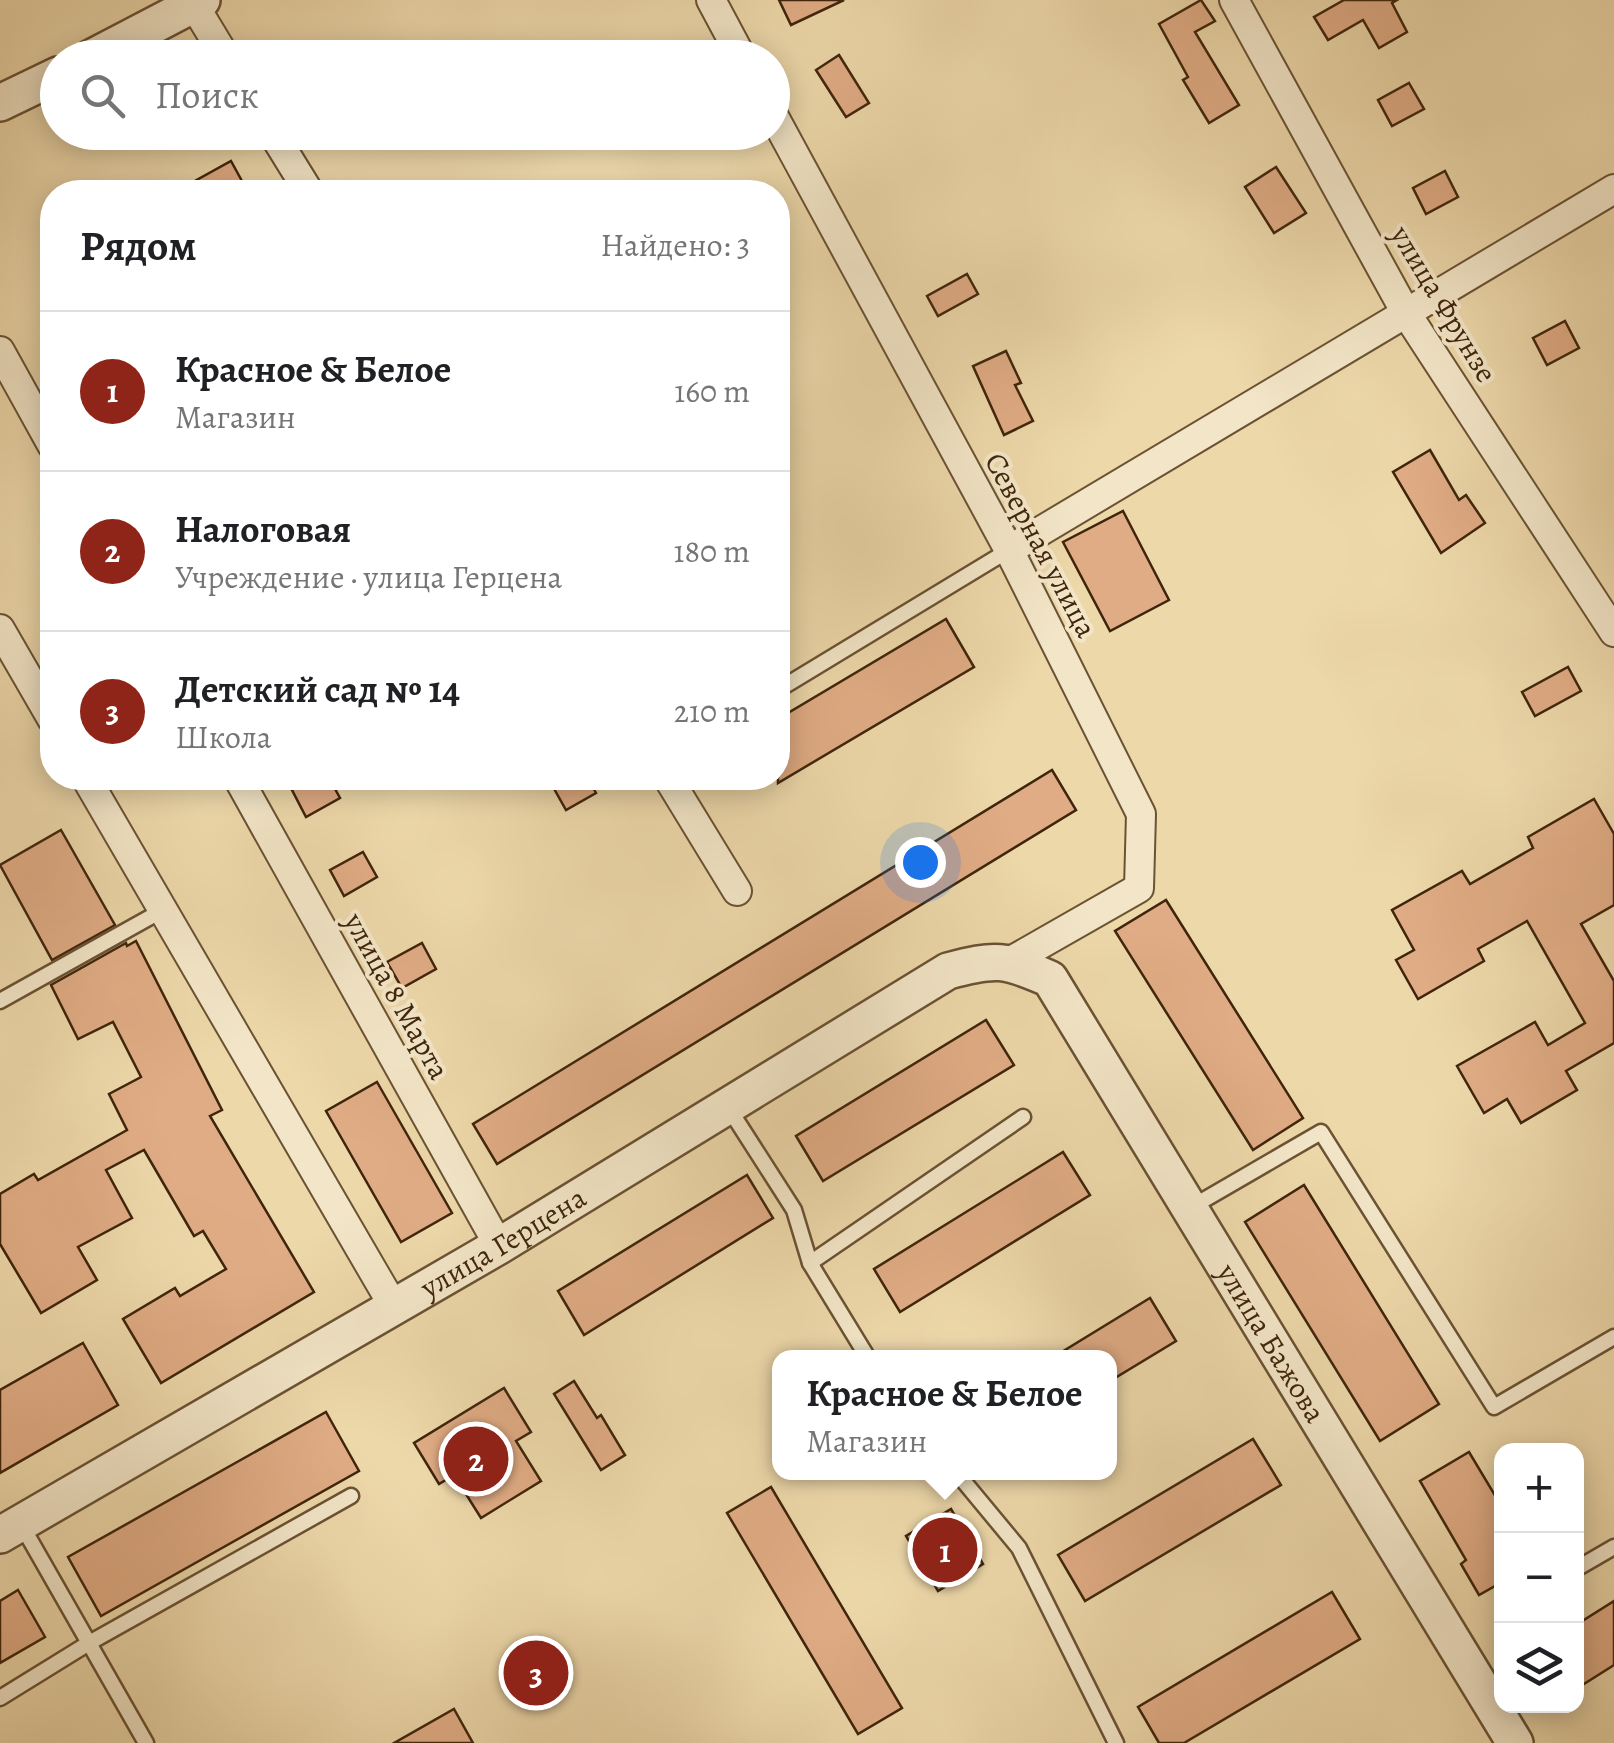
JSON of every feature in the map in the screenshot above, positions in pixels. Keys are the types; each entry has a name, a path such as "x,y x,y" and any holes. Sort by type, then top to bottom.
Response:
{"street":[{"path":"711,0 732,40"},
{"name":"улица Фрунзе","path":"1234,0 1406,313 1614,632"},
{"path":"124,40 196,1 217,40"},
{"path":"0,103 40,84"},
{"name":"Северная улица","path":"790,147 1009,550 1141,814 1139,888 1010,961"},
{"path":"283,150 302,180"},
{"path":"1009,550 1614,188"},
{"path":"0,351 40,423"},
{"path":"0,629 40,698"},
{"path":"93,790 394,1307"},
{"name":"улица 8 Марта","path":"245,790 499,1246"},
{"path":"675,790 738,891"},
{"name":"улица Герцена","path":"10,1529 499,1246 948,972 981,962 1010,961"},
{"name":"улица Бажова","path":"1010,961 1050,979 1514,1743"}],"lane":[{"path":"790,683 1009,550"},
{"path":"0,1001 163,910"},
{"path":"728,1106 794,1210 810,1263 863,1350"},
{"path":"810,1263 1023,1117"},
{"path":"1190,1208 1322,1132 1494,1407 1614,1337"},
{"path":"963,1480 1019,1548 1116,1743"},
{"path":"0,1698 89,1643 351,1496"},
{"path":"10,1529 89,1643 146,1743"},
{"path":"1584,1564 1614,1547"}],"building":[{"path":"779,0 844,0 791,25"},
{"path":"1201,0 1215,21 1195,32 1239,105 1209,123 1183,80 1188,77 1159,24"},
{"path":"1344,0 1397,0 1392,3 1407,32 1379,48 1363,20 1328,40 1314,17"},
{"path":"839,55 869,103 846,117 816,70"},
{"path":"1409,83 1424,109 1392,126 1378,100"},
{"path":"231,161 241,180 197,180"},
{"path":"1276,167 1306,213 1274,233 1245,187"},
{"path":"1445,171 1458,197 1426,214 1413,188"},
{"path":"967,274 978,294 938,316 927,296"},
{"path":"1565,321 1579,348 1547,365 1533,338"},
{"path":"1006,351 1021,383 1015,385 1033,421 1004,435 973,366"},
{"path":"1430,450 1459,500 1466,495 1485,523 1441,553 1393,472"},
{"path":"1123,511 1169,600 1110,631 1063,542"},
{"path":"946,619 974,667 790,776 790,712"},
{"path":"1568,667 1581,691 1535,716 1522,692"},
{"path":"1052,770 1076,810 497,1164 473,1124"},
{"path":"292,790 336,790 340,798 306,817"},
{"path":"555,790 594,790 596,793 566,810"},
{"path":"1594,799 1614,834 1614,905 1581,924 1614,981 1614,1043 1566,1071 1577,1090 1521,1123 1507,1099 1484,1113 1457,1066 1535,1022 1548,1045 1585,1023 1527,921 1478,949 1484,961 1418,999 1396,960 1414,950 1392,910 1462,871 1470,884 1533,848 1528,837"},
{"path":"61,830 115,925 52,960 0,865"},
{"path":"363,852 377,877 344,896 330,870"},
{"path":"1166,900 1303,1118 1253,1150 1115,931"},
{"path":"136,941 222,1110 210,1116 314,1292 161,1383 123,1319 175,1288 180,1296 226,1269 203,1231 194,1236 144,1150 106,1170 132,1218 78,1247 97,1280 41,1313 0,1244 0,1194 34,1174 38,1180 127,1130 109,1094 141,1077 113,1022 78,1039 51,985"},
{"path":"422,943 436,969 402,988 387,962"},
{"path":"986,1020 1014,1065 823,1181 796,1136"},
{"path":"377,1082 452,1213 401,1242 326,1111"},
{"path":"1063,1152 1090,1195 900,1312 874,1269"},
{"path":"747,1175 773,1218 584,1335 558,1291"},
{"path":"1304,1185 1439,1404 1380,1441 1245,1222"},
{"path":"1150,1298 1176,1341 1117,1377 1117,1350 1065,1350"},
{"path":"83,1343 118,1405 0,1473 0,1390"},
{"path":"574,1381 625,1455 601,1470 554,1394"},
{"path":"504,1388 531,1432 516,1441 541,1481 481,1518 454,1475 439,1484 414,1443"},
{"path":"326,1412 359,1471 101,1616 68,1557"},
{"path":"1253,1439 1281,1485 1085,1601 1058,1555"},
{"path":"1469,1452 1494,1494 1494,1587 1479,1595 1461,1564 1466,1560 1420,1481"},
{"path":"771,1487 902,1708 858,1734 727,1513"},
{"path":"951,1509 983,1564 938,1591 906,1536"},
{"path":"18,1590 45,1637 0,1663 0,1601"},
{"path":"1332,1592 1360,1639 1184,1743 1159,1743 1138,1707"},
{"path":"1614,1601 1614,1665 1584,1684 1584,1623"},
{"path":"454,1709 473,1743 394,1743"}],"place":[{"name":"Налоговая","path":"476,1459"},
{"name":"Красное & Белое","path":"945,1550"},
{"name":"Детский сад № 14","path":"536,1673"}]}
